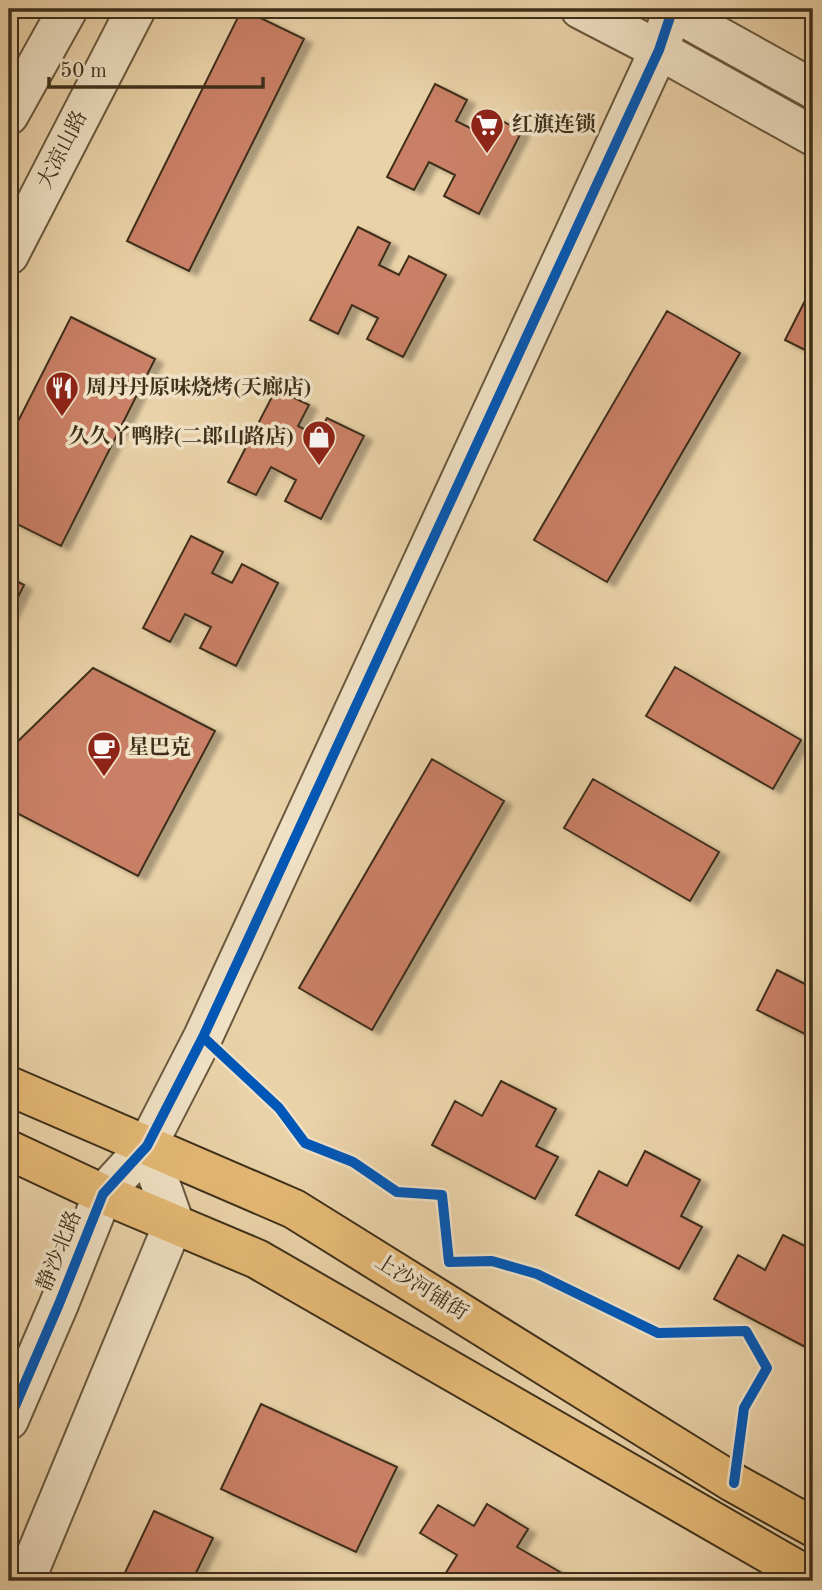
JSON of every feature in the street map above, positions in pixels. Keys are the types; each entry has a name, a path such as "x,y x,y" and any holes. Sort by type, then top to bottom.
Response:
{"main road":[{"name":"上沙河铺街","path":"9,1086 294,1209 734,1483 813,1527"},
{"path":"9,1150 103,1194 257,1259 813,1579"}],"street":[{"path":"9,115 68,9"},
{"name":"大凉山路","path":"9,255 136,9"},
{"path":"580,9 813,136"},
{"path":"670,10 813,89"},
{"name":"静沙北路","path":"9,1420 103,1194 147,1146 203,1037 659,50 670,10"},
{"path":"25,1581 174,1222 147,1146"}],"building":[{"path":"242,9 304,39 189,271 127,241"},
{"path":"810,9 813,9 813,61 805,54"},
{"path":"435,84 467,100 456,121 476,131 486,113 522,131 479,214 444,196 455,175 429,162 414,190 387,177"},
{"path":"358,227 390,243 379,265 399,275 409,256 446,275 403,357 367,339 378,318 352,305 338,334 310,320"},
{"path":"813,285 813,354 785,340"},
{"path":"667,311 740,353 607,582 534,540"},
{"path":"71,317 155,359 61,546 9,520 9,439"},
{"path":"276,389 309,405 298,426 317,436 327,418 364,436 321,519 285,501 296,480 271,467 256,495 228,482"},
{"path":"191,536 223,552 212,573 232,583 242,564 278,583 236,666 200,648 211,627 185,614 170,642 143,628"},
{"path":"9,577 24,585 9,616"},
{"path":"675,667 801,740 773,789 646,716"},
{"path":"93,668 215,731 138,876 9,809 9,750"},
{"path":"432,759 504,801 372,1030 299,988"},
{"path":"593,779 719,852 690,901 564,828"},
{"path":"777,970 811,987 813,982 813,1038 757,1010"},
{"path":"501,1081 556,1109 536,1146 558,1157 535,1199 432,1145 455,1101 482,1116"},
{"path":"645,1151 700,1180 681,1216 702,1227 679,1269 576,1215 599,1171 627,1186"},
{"path":"783,1235 813,1250 813,1351 714,1299 738,1255 765,1270"},
{"path":"261,1404 397,1467 356,1552 221,1489"},
{"path":"487,1504 528,1529 517,1547 560,1572 554,1581 441,1581 457,1555 420,1533 438,1505 474,1526"},
{"path":"154,1511 213,1538 192,1581 121,1581"}],"cycle path":[{"path":"9,1420 103,1194 147,1146 203,1037 659,50 672,11"},
{"path":"203,1037 279,1108 305,1143 353,1162 397,1192 442,1195 449,1262 492,1261 537,1274 658,1333 746,1331 767,1368 744,1408 734,1483"}],"place":[{"name":"红旗连锁","path":"487,155"},
{"name":"周丹丹原味烧烤(天廊店)","path":"62,418"},
{"name":"久久丫鸭脖(二郎山路店)","path":"319,467"},
{"name":"星巴克","path":"104,778"}]}
